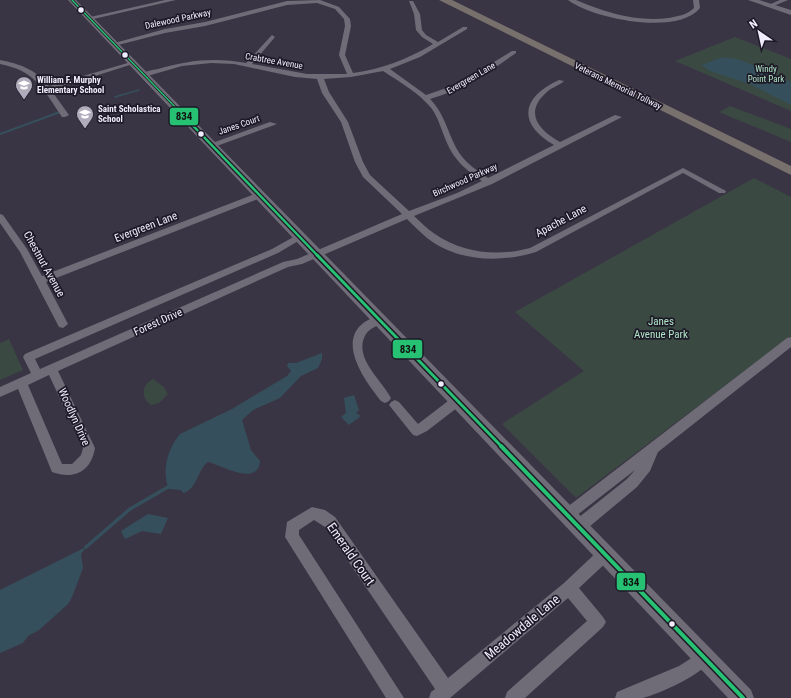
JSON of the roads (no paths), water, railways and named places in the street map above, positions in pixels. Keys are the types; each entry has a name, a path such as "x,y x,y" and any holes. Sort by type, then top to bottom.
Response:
{"highway":[{"path":"440,0 461,3"},
{"name":"Veterans Memorial Tollway","path":"444,0 461,3 748,137"},
{"name":"Veterans Memorial Tollway","path":"461,3 791,171"}],"street":[{"path":"72,0 743,698"},
{"path":"89,18 173,0"},
{"name":"Dalewood Parkway","path":"114,44 165,31 205,24 287,3 319,0 337,8 347,19 348,26 342,55 352,75"},
{"path":"571,0 614,17 647,22 687,15 697,8 696,0"},
{"path":"752,0 791,13"},
{"path":"769,6 785,0"},
{"path":"411,2 417,14 418,30 424,36 437,44"},
{"name":"Crabtree Avenue","path":"144,75 170,67 198,62 220,61 286,74 320,77 352,75 402,63 465,28"},
{"path":"246,66 257,56 272,37"},
{"name":"Evergreen Lane","path":"425,98 444,94 514,52"},
{"path":"0,62 21,66 31,71 66,115"},
{"path":"46,89 133,63"},
{"path":"385,68 425,98 439,115 457,155 466,166 489,182"},
{"path":"320,77 323,91 344,120 364,172 371,181 408,215"},
{"path":"561,146 540,132 533,122 531,112 535,100 541,92 551,85 562,81"},
{"name":"Birchwood Parkway","path":"317,254 489,182 618,117"},
{"name":"Janes Court","path":"211,145 273,124"},
{"name":"Apache Lane","path":"408,215 431,236 453,248 476,255 508,256 532,250 683,170 722,192"},
{"name":"Evergreen Lane","path":"40,281 260,195"},
{"name":"Chestnut Avenue","path":"0,217 17,238 63,324"},
{"path":"38,376 29,357 275,251 300,237"},
{"path":"275,251 281,255 286,264"},
{"name":"Forest Drive","path":"0,392 286,264 299,262 317,254"},
{"path":"380,320 362,331 357,343 365,371 417,431 436,419 444,409 458,401"},
{"path":"572,521 632,483 645,467 653,448 791,341"},
{"name":"Woodlyn Drive","path":"21,383 57,468 62,471 75,468 86,460 89,448 52,369"},
{"name":"Emerald Court","path":"396,698 292,537 292,526 312,513 320,514 330,522 442,694"},
{"name":"Meadowdale Lane","path":"442,694 569,588 605,554"},
{"path":"513,698 598,622 569,588"},
{"path":"623,698 685,672 704,658"}],"water":[{"path":"720,58 729,58 747,62 791,82 791,105 750,84 710,71 702,65"},
{"path":"322,353 322,359 318,368 301,376 280,398 253,410 242,420 251,450 260,461 258,469 253,473 246,474 229,470 208,462 188,491 183,493 181,490 169,489 166,475 167,460 172,446 180,434 232,409 287,376 291,371 287,366 288,363 296,363"},
{"path":"354,395 359,410 356,413 361,416 349,425 341,417 346,413 344,398"},
{"path":"148,514 168,518 161,534 142,531 125,539 121,531"},
{"path":"86,547 81,554 83,568 68,604 39,630 28,636 23,643 0,653 0,590"}],"waterway":[{"path":"115,97 139,90"},
{"path":"0,134 60,112"},
{"path":"86,547 130,509 168,487"}],"place":[{"name":"William F. Murphy Elementary School","path":"24,100"},
{"name":"Saint Scholastica School","path":"85,129"}],"park label":[{"name":"Windy Point Park","path":"766,74"},
{"name":"Janes Avenue Park","path":"661,327"}]}
